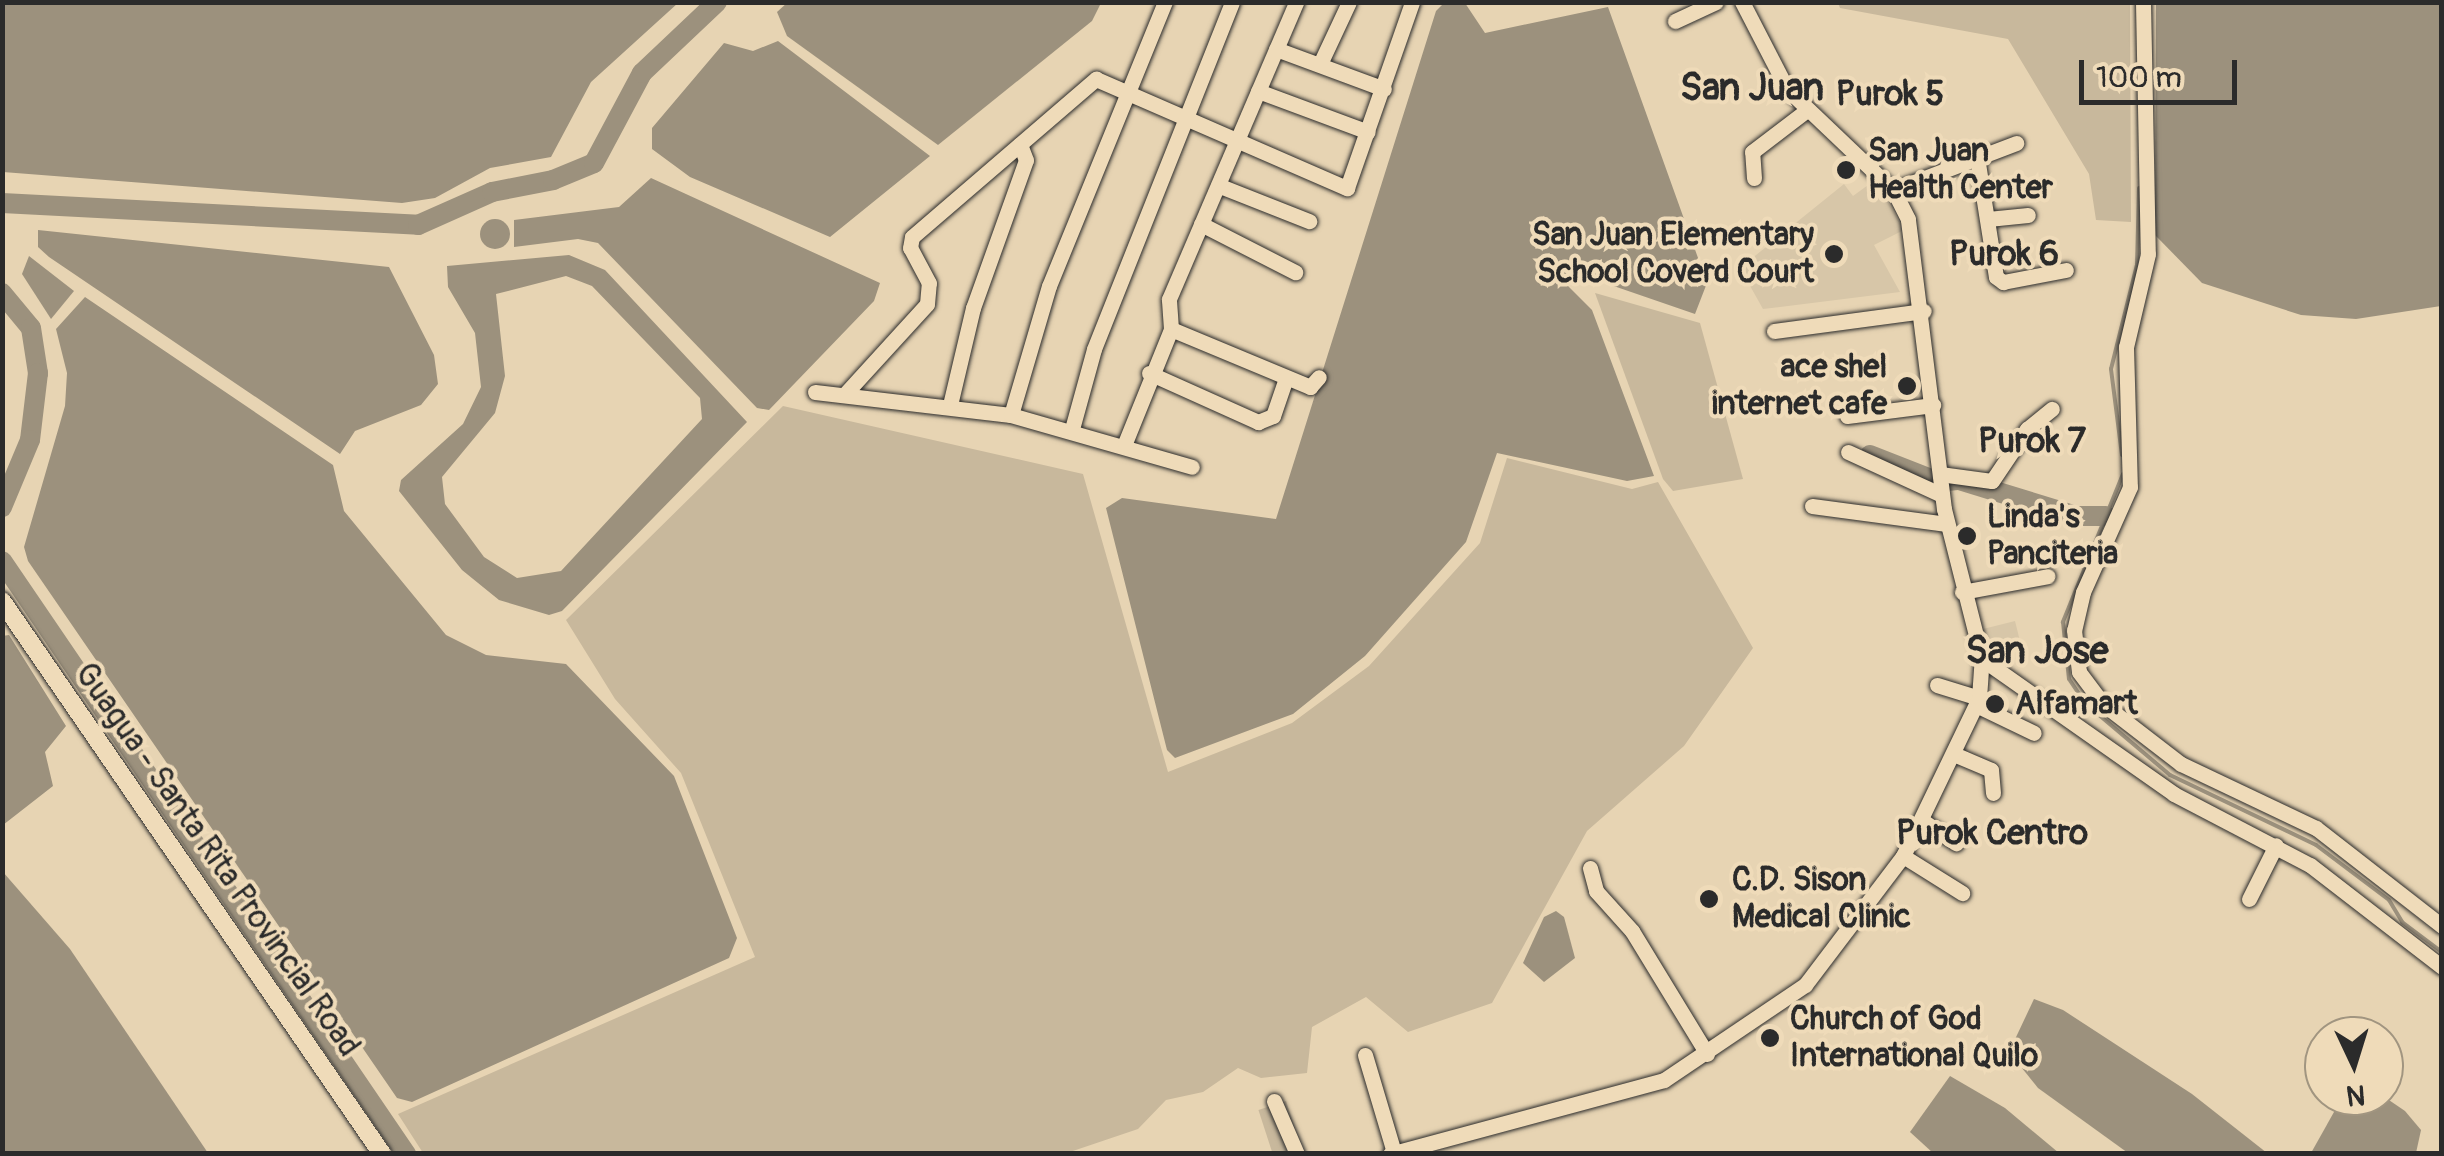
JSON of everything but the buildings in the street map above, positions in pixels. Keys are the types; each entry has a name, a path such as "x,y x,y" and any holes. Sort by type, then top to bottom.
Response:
{"main road":[{"name":"Guagua - Santa Rita Provincial Road","path":"3,601 382,1154"}],"street":[{"path":"1011,415 1049,286 1165,2"},
{"path":"1072,429 1094,349 1232,2"},
{"path":"1125,443 1149,373 1171,329 1169,300 1296,2"},
{"path":"1320,64 1349,2"},
{"path":"844,395 927,304 929,283 910,248 912,237 1096,79 1348,188 1412,2"},
{"path":"1675,21 1716,2"},
{"path":"1366,1054 1392,1153 1664,1080 1805,985 1903,856 1924,821 1977,702 1982,659 1947,524 1924,311 1908,219 1894,190 1807,110 1778,75 1742,2"},
{"path":"2143,2 2148,254 2126,347 2130,487 2084,592 2074,630 2079,672 2103,704 2181,764 2316,828 2442,926"},
{"path":"1276,49 1384,88"},
{"path":"1258,91 1368,132"},
{"path":"1754,178 1752,152 1807,110"},
{"path":"1894,190 2016,143"},
{"path":"950,405 973,308 1026,160 1020,144"},
{"path":"1978,157 1998,280 2066,270"},
{"path":"1220,186 1309,221"},
{"path":"1988,219 2028,215"},
{"path":"1201,224 1295,272"},
{"path":"1774,331 1924,311"},
{"path":"1171,329 1310,387 1320,377"},
{"path":"1149,373 1258,422 1273,416 1286,378"},
{"path":"815,392 1011,415 1125,443 1192,467"},
{"path":"1847,416 1933,405"},
{"path":"1848,452 1941,484 1992,481 2027,429 2052,408"},
{"path":"1812,506 1947,524"},
{"path":"1962,592 2048,576"},
{"path":"1982,659 2174,794 2276,844 2442,967"},
{"path":"1937,685 2034,733"},
{"path":"1956,754 1990,770 1993,793"},
{"path":"1924,821 1956,843"},
{"path":"2249,899 2276,844"},
{"path":"1903,856 1962,893"},
{"path":"1590,868 1596,892 1632,931 1707,1054"},
{"path":"1274,1101 1297,1154"}],"shaded area":[{"path":"788,2 1101,3 1092,21 938,145 787,36 777,12"},
{"path":"2,3 678,3 591,82 551,157 490,168 435,198 402,203 3,172"},
{"path":"1444,3 1465,3 1485,33 1608,7 1707,283 1695,314 1573,272 1563,281 1592,310 1654,476 1627,481 1497,453 1466,542 1365,656 1293,714 1175,758 1167,750 1106,508 1122,498 1276,519 1436,11"},
{"path":"1838,3 2130,3 2131,222 2096,220 2089,174 2008,39 1840,8"},
{"path":"2156,3 2441,3 2441,306 2356,319 2301,315 2202,283 2155,235"},
{"path":"778,41 930,156 830,237 690,177 652,149 652,128 724,43 753,51"},
{"path":"651,178 880,283 874,301 769,410 757,408 598,243 578,239 514,247 514,220 619,207"},
{"path":"1875,180 1904,230 1874,245 1900,292 1763,309 1740,268 1844,184 1853,196"},
{"path":"495,219 505,224 510,234 505,244 495,249 485,244 480,234 485,224"},
{"path":"38,230 389,267 434,355 438,384 421,405 355,431 340,454 49,257 38,247"},
{"path":"569,255 605,270 747,422 562,611 549,615 499,600 462,570 399,491 401,480 463,424 481,387 475,333 448,287 447,266","holes":["566,276 592,286 700,398 702,419 561,571 517,578 484,557 445,504 442,477 495,413 505,376 496,294"]},
{"path":"29,256 74,291 51,319 22,274"},
{"path":"1595,293 1700,323 1743,479 1673,491 1663,479"},
{"path":"85,297 333,465 344,511 446,635 486,655 566,664 674,776 737,938 729,958 412,1102 397,1098 28,561 24,547 65,406 67,373 56,329"},
{"path":"783,406 1083,474 1168,772 1292,723 1369,666 1480,543 1507,458 1632,489 1658,482 1753,648 1684,746 1587,831 1492,1003 1408,1032 1366,997 1312,1027 1307,1073 1261,1078 1238,1068 1203,1092 1166,1100 1138,1129 1067,1153 423,1153 398,1114 755,957 681,773 615,699 566,620"},
{"path":"2015,621 2020,641 1985,650 1980,630"},
{"path":"9,635 66,726 45,752 53,786 3,825 2,636"},
{"path":"3,872 70,949 208,1153 3,1153"},
{"path":"1556,911 1564,917 1575,958 1544,982 1523,963 1544,917"},
{"path":"2034,999 2063,1010 2192,1094 2267,1153 2128,1153 2038,1088 2009,1052"},
{"path":"1950,1076 2005,1108 2059,1153 1933,1153 1910,1132"},
{"path":"1286,1101 1301,1148 1273,1154 1258,1110"},
{"path":"2404,1110 2421,1130 2416,1153 2311,1153 2332,1116 2404,1116"}],"waterway":[{"path":"2,203 418,225 492,192 553,180 594,163 642,73 717,2"},
{"path":"2122,455 2111,369 2137,265 2139,188"},
{"path":"2,293 31,328 38,373 30,440 2,507"},
{"path":"1870,455 1939,482 1959,480 2076,516 2106,516"},
{"path":"2123,474 2063,622 2069,679 2086,704 2170,775 2316,845 2389,900 2402,922 2442,952"},
{"path":"2,561 406,1154"}],"place":[{"name":"San Juan Health Center","path":"1846,170"},
{"name":"San Juan Elementary School Coverd Court","path":"1834,254"},
{"name":"ace shel internet cafe","path":"1907,386"},
{"name":"Linda's Panciteria","path":"1967,536"},
{"name":"Alfamart","path":"1995,704"},
{"name":"C.D. Sison Medical Clinic","path":"1709,899"},
{"name":"Church of God International Quilo","path":"1770,1038"}],"district":[{"name":"San Juan","path":"1752,89"},
{"name":"Purok 5","path":"1890,94"},
{"name":"Purok 6","path":"2004,254"},
{"name":"Purok 7","path":"2032,441"},
{"name":"San Jose","path":"2037,652"},
{"name":"Purok Centro","path":"1992,833"}]}
